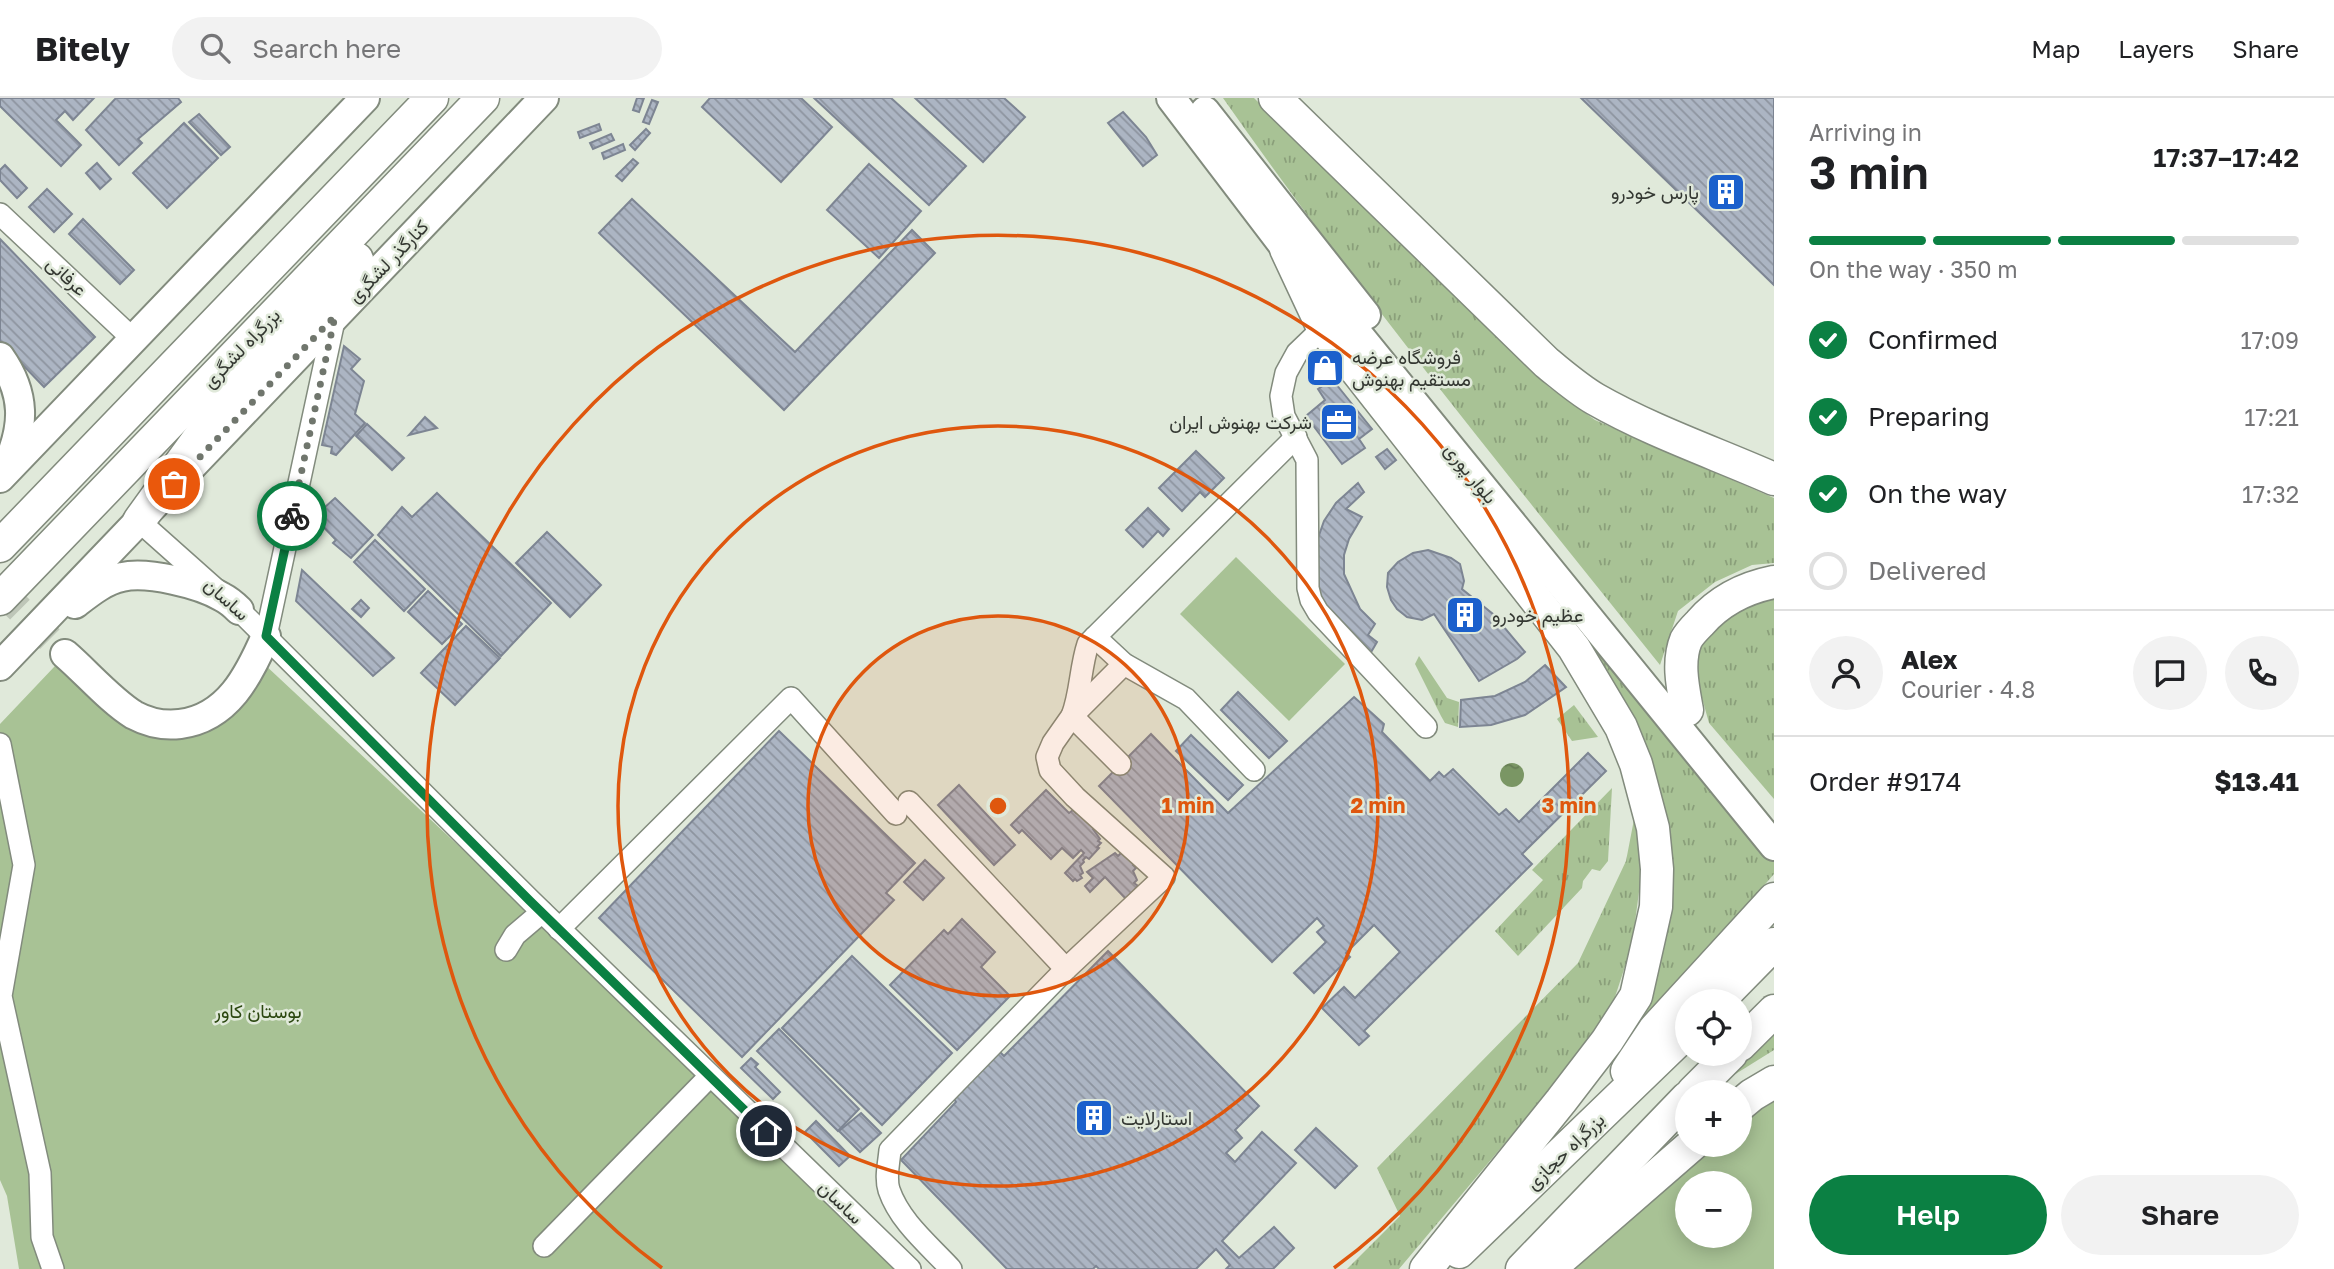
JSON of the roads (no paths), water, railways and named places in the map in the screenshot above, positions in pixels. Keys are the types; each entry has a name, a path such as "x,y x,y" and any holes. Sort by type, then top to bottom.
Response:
{"highway":[{"name":"بزرگراه لشگری","path":"0,546 432,98"},
{"path":"1275,98 1547,363 1571,382 1593,398 1619,411 1774,479"},
{"name":"بزرگراه لشگری","path":"0,599 478,103"},
{"path":"139,522 236,388 404,207 478,103"},
{"path":"1286,249 1323,328 1574,648 1621,727 1636,764 1653,828 1657,869 1656,907 1636,996 1607,1041 1561,1101 1426,1269"},
{"path":"1687,710 1682,686 1682,659 1687,639 1704,618 1738,592 1774,583"},
{"path":"1587,1131 1655,1029 1774,899"},
{"path":"1730,989 1774,944"},
{"path":"1752,1033 1774,1011"},
{"name":"بزرگراه حجازی","path":"1442,1269 1675,1043"},
{"path":"1705,1080 1719,1066"},
{"path":"1752,1095 1774,1083"},
{"path":"1522,1269 1675,1110"},
{"path":"1549,1269 1678,1157"}],"main road":[{"path":"1,478 365,98"},
{"name":"کنارگذر لشگری","path":"0,666 544,98"},
{"name":"بلوار پوری","path":"1171,98 1286,249 1774,846"},
{"name":"بلوار پوری","path":"1195,98 1496,480 1774,818"},
{"path":"0,357 14,381 21,412 18,442 1,478"},
{"path":"33,632 45,630 89,593 121,577 146,577 195,586 222,597 240,610"},
{"path":"65,654 130,713 156,724 172,725 191,723 203,718 228,701 241,685 266,636"}],"street":[{"name":"عرفانی","path":"0,214 133,339"},
{"path":"266,636 335,316"},
{"path":"1323,328 1297,353 1286,373 1281,396 1284,416 1307,460 1308,588 1311,600 1318,612 1426,727"},
{"path":"1072,716 1077,704 1081,665 1088,644 1296,437"},
{"name":"ساسان","path":"139,522 240,610 559,929 910,1269"},
{"path":"1095,637 1124,664 1186,699 1254,770"},
{"path":"951,1269 902,1217 889,1188 887,1171 890,1150 1066,969 1164,877 1075,797 1050,771 1047,757 1053,743 1072,716 1124,664"},
{"path":"559,929 792,698 1066,969"},
{"path":"1072,716 1120,764"},
{"path":"0,744 24,865 1,996 40,1173 42,1237 52,1269"},
{"path":"506,950 515,935 542,912"},
{"path":"544,1246 710,1076"}],"water":[{"path":"1512,763 1521,766 1524,775 1521,784 1512,787 1503,784 1500,775 1503,766"}],"tunnel":[{"path":"0,590 65,654"}],"place":[{"name":"پارس خودرو","path":"1726,192"},
{"name":"فروشگاه عرضه مستقیم بهنوش","path":"1325,368"},
{"name":"شرکت بهنوش ایران","path":"1339,422"},
{"name":"عظیم خودرو","path":"1465,615"},
{"name":"استارلایت","path":"1094,1118"}],"park label":[{"name":"بوستان کاور","path":"258,1011"}]}
